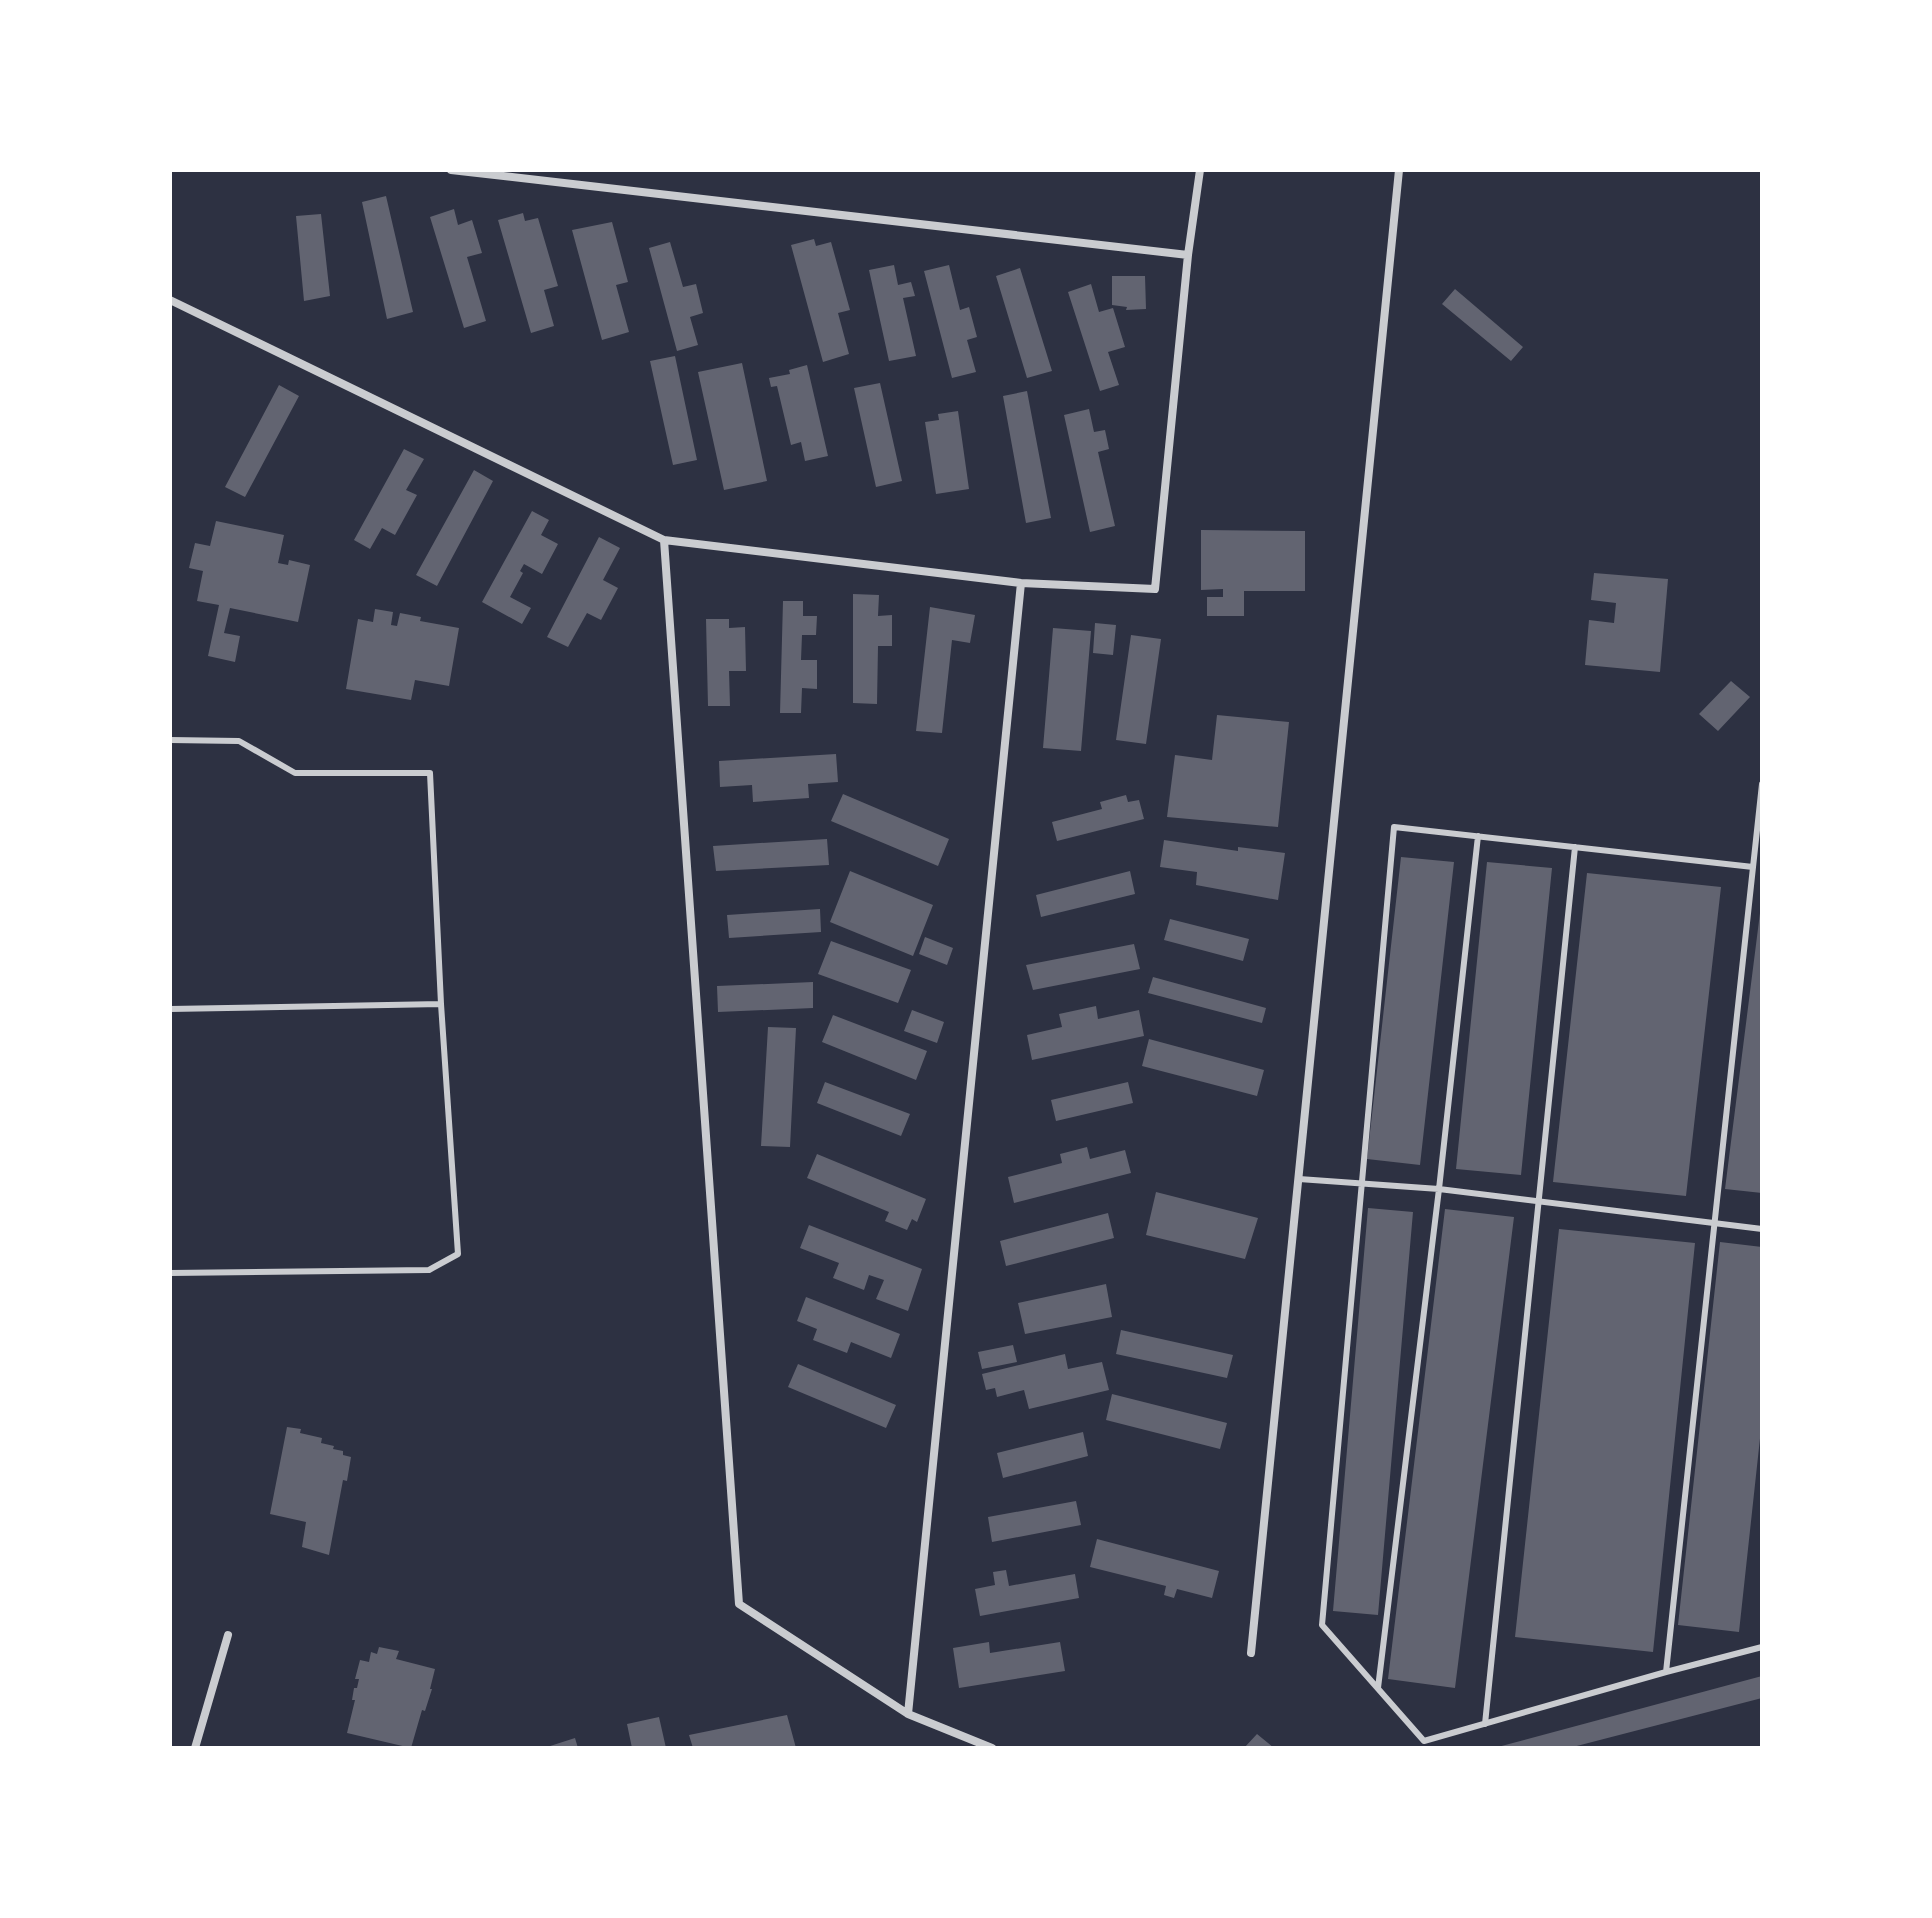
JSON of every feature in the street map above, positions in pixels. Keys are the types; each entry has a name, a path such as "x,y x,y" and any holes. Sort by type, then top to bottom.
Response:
{"street":[{"path":"451,170 1188,255"},
{"path":"170,300 664,540 1021,583 1155,589 1188,255 1200,170"},
{"path":"1251,1653 1399,170"},
{"path":"664,540 739,1604 908,1714 992,1748"},
{"path":"908,1714 1021,583"},
{"path":"195,1748 228,1635"}],"lane":[{"path":"170,740 239,741 295,773 430,773 441,1004 458,1254 429,1270 170,1273"},
{"path":"1666,1672 1762,784"},
{"path":"1753,867 1394,827 1322,1625 1425,1744 1485,1724 1762,1647"},
{"path":"1378,1688 1439,1189 1478,836"},
{"path":"1485,1724 1575,847"},
{"path":"170,1009 441,1004"},
{"path":"1299,1179 1439,1189 1715,1226 1762,1229"}],"building":[{"path":"386,196 413,312 387,319 362,202"},
{"path":"454,209 458,225 472,220 482,253 467,257 486,321 464,328 430,217"},
{"path":"523,213 525,221 538,218 558,286 544,290 554,326 531,333 498,220"},
{"path":"321,214 330,296 304,301 296,216"},
{"path":"612,222 628,282 616,285 629,332 602,340 572,230"},
{"path":"814,239 816,246 831,242 850,310 838,313 849,354 823,362 791,245"},
{"path":"670,242 683,287 696,284 703,313 690,317 698,345 677,351 649,248"},
{"path":"894,265 898,285 911,282 915,296 903,298 916,356 889,361 869,270"},
{"path":"949,265 960,310 969,307 977,337 967,340 976,372 952,378 924,271"},
{"path":"1020,268 1052,371 1027,378 996,276"},
{"path":"1112,276 1145,276 1146,309 1126,310 1127,307 1112,305"},
{"path":"1091,284 1099,312 1113,308 1125,347 1108,352 1119,385 1100,391 1068,292"},
{"path":"1455,289 1523,347 1511,361 1442,304"},
{"path":"675,356 697,460 673,465 650,361"},
{"path":"742,363 767,481 724,490 698,372"},
{"path":"807,365 828,456 805,461 801,442 791,445 777,386 771,387 769,378 790,374 789,370"},
{"path":"880,383 902,481 876,487 854,388"},
{"path":"279,385 299,396 245,497 225,487"},
{"path":"1027,391 1051,518 1026,523 1003,396"},
{"path":"1089,409 1094,432 1105,430 1109,449 1098,452 1115,526 1090,532 1064,415"},
{"path":"958,411 969,489 936,494 925,422 939,420 938,414"},
{"path":"404,449 424,459 406,490 417,495 395,535 382,528 370,549 354,540"},
{"path":"474,470 493,481 437,586 416,575"},
{"path":"532,511 549,520 541,535 558,544 542,574 524,564 520,571 523,573 510,597 531,608 522,624 482,602"},
{"path":"216,521 284,535 278,563 288,565 289,560 310,565 298,622 230,608 224,633 240,636 235,662 208,656 219,605 197,601 203,571 189,568 195,543 210,546"},
{"path":"1201,530 1305,531 1305,591 1244,591 1244,616 1207,616 1207,597 1223,597 1223,589 1201,590"},
{"path":"599,537 620,548 603,580 618,588 601,620 587,613 568,647 547,637"},
{"path":"1594,573 1668,579 1660,672 1585,665 1589,620 1614,623 1616,603 1591,600"},
{"path":"853,594 879,595 878,616 892,615 892,646 878,646 877,704 853,703"},
{"path":"783,601 803,601 803,616 817,616 816,635 802,635 801,660 817,660 817,689 802,688 801,713 780,713"},
{"path":"930,607 975,615 970,643 952,640 942,733 916,731"},
{"path":"375,609 393,612 391,625 397,626 400,613 421,617 420,621 459,628 449,686 415,680 411,700 346,689 358,619 373,622"},
{"path":"706,619 729,619 729,628 745,627 746,671 729,671 730,706 708,706"},
{"path":"1095,623 1116,625 1113,655 1093,653"},
{"path":"1053,628 1091,631 1081,751 1043,748"},
{"path":"1131,635 1161,639 1146,744 1116,740"},
{"path":"1731,681 1750,697 1718,731 1699,714"},
{"path":"1217,715 1289,722 1278,827 1167,817 1175,755 1212,760"},
{"path":"836,754 838,782 808,784 809,798 753,802 752,785 720,787 719,761"},
{"path":"843,794 949,839 938,866 831,821"},
{"path":"1126,795 1128,802 1139,800 1144,819 1057,841 1052,822 1102,809 1100,802"},
{"path":"827,839 829,865 716,871 713,846"},
{"path":"1164,840 1238,851 1238,847 1285,853 1278,900 1196,885 1197,872 1160,867"},
{"path":"1401,857 1454,862 1420,1165 1367,1159"},
{"path":"1487,862 1552,868 1521,1175 1456,1169"},
{"path":"850,871 933,905 913,956 830,922"},
{"path":"1130,871 1135,894 1041,917 1036,895"},
{"path":"1587,873 1721,887 1686,1196 1553,1182"},
{"path":"820,909 821,932 729,938 727,915"},
{"path":"1762,913 1762,1193 1725,1189"},
{"path":"1170,919 1249,939 1243,961 1164,940"},
{"path":"925,937 953,948 947,965 919,954"},
{"path":"831,941 911,970 898,1003 818,974"},
{"path":"1134,944 1140,969 1033,990 1026,965"},
{"path":"1153,977 1266,1008 1262,1023 1148,993"},
{"path":"813,982 813,1008 718,1012 717,986"},
{"path":"1096,1006 1098,1019 1139,1010 1144,1036 1032,1060 1027,1035 1062,1027 1059,1014"},
{"path":"912,1010 944,1022 937,1043 904,1031"},
{"path":"833,1015 927,1051 916,1080 822,1042"},
{"path":"768,1027 796,1028 790,1147 761,1146"},
{"path":"1149,1039 1264,1070 1257,1096 1142,1066"},
{"path":"825,1082 910,1114 901,1136 817,1103"},
{"path":"1128,1082 1133,1103 1056,1121 1051,1100"},
{"path":"1087,1147 1090,1159 1125,1150 1131,1173 1014,1203 1008,1177 1062,1163 1060,1154"},
{"path":"817,1154 926,1199 917,1222 912,1219 907,1230 885,1221 889,1212 807,1178"},
{"path":"1156,1192 1258,1218 1245,1259 1146,1235"},
{"path":"1368,1208 1413,1212 1378,1615 1333,1611"},
{"path":"1445,1209 1514,1217 1455,1688 1388,1679"},
{"path":"1108,1213 1114,1238 1006,1266 1000,1241"},
{"path":"809,1225 922,1269 908,1311 876,1299 884,1280 869,1275 864,1290 833,1278 839,1263 800,1248"},
{"path":"1559,1229 1695,1243 1653,1652 1515,1637"},
{"path":"1720,1242 1762,1247 1762,1420 1739,1632 1678,1625"},
{"path":"1106,1284 1112,1317 1025,1334 1018,1303"},
{"path":"806,1297 900,1334 891,1358 851,1342 847,1353 813,1340 817,1329 797,1321"},
{"path":"1121,1330 1233,1355 1227,1378 1116,1354"},
{"path":"1013,1345 1017,1362 982,1369 978,1352"},
{"path":"1065,1354 1068,1369 1102,1362 1109,1390 1029,1409 1024,1390 997,1397 995,1388 986,1390 982,1374"},
{"path":"798,1364 896,1405 886,1428 788,1387"},
{"path":"1112,1394 1227,1423 1220,1449 1106,1420"},
{"path":"287,1427 322,1438 321,1443 334,1446 333,1449 351,1457 347,1481 343,1480 329,1555 302,1547 306,1522 270,1514"},
{"path":"1083,1432 1088,1456 1003,1478 997,1453"},
{"path":"1076,1501 1081,1525 992,1542 988,1517"},
{"path":"1097,1539 1219,1571 1212,1598 1177,1589 1174,1598 1164,1595 1166,1586 1090,1567"},
{"path":"1006,1570 1009,1586 1075,1574 1079,1598 980,1616 975,1589 995,1585 993,1572"},
{"path":"989,1642 990,1653 1060,1642 1065,1671 959,1688 953,1648"},
{"path":"379,1647 399,1651 396,1659 435,1669 432,1689 411,1748 347,1733 360,1660 369,1662 371,1652 377,1654"},
{"path":"1762,1676 1762,1698 1569,1748 1494,1748"},
{"path":"787,1715 796,1748 693,1748 689,1735"},
{"path":"659,1717 666,1748 632,1748 627,1724"},
{"path":"1257,1734 1274,1748 1244,1748"},
{"path":"575,1738 578,1748 547,1748 547,1747"}]}
